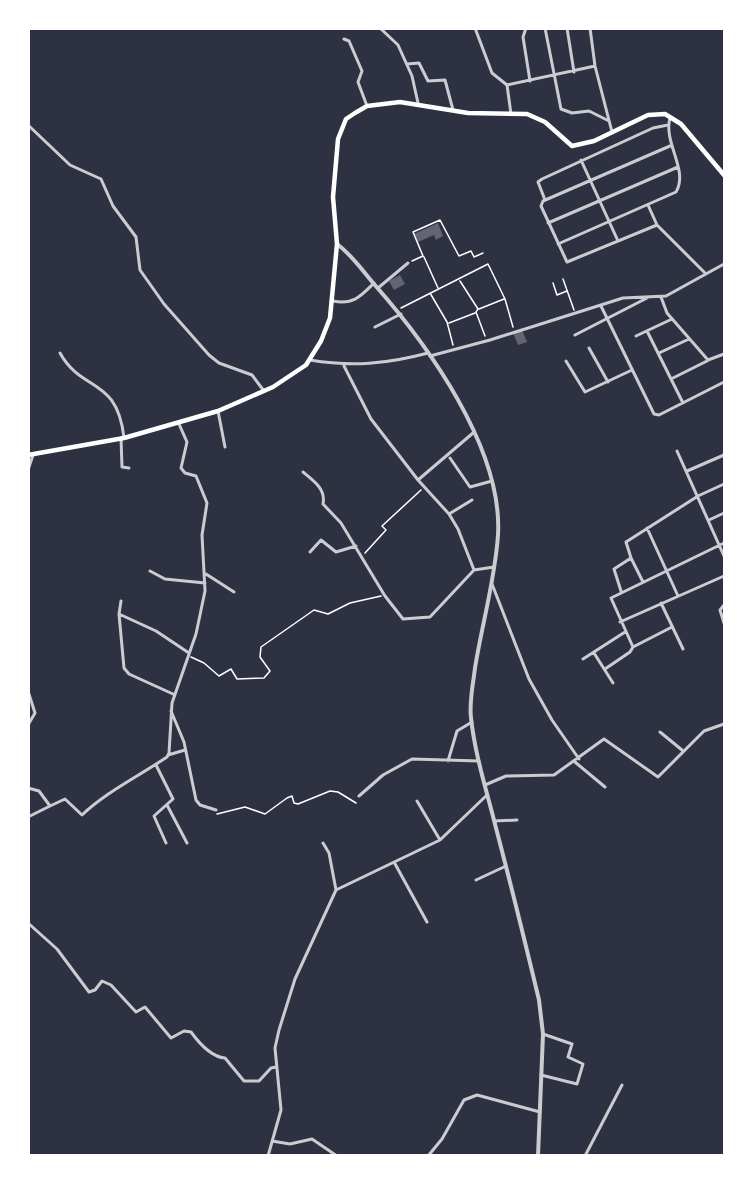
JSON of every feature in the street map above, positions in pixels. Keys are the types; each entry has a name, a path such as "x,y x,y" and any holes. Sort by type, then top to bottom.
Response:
{"main road":[{"path":"31,455 123,438 220,411 294,375 310,360 327,329 333,301 337,244 333,196 340,132 346,119 368,106 418,103 453,110 536,117 572,146 594,141 648,116 670,116 681,124 724,175"}],"street":[{"path":"380,28 396,41 407,64 418,103"},
{"path":"475,28 492,73 507,86 512,114"},
{"path":"526,28 523,37 530,81"},
{"path":"545,28 561,109 565,112 589,111 609,121"},
{"path":"567,28 574,72"},
{"path":"590,28 595,66 612,132"},
{"path":"344,39 350,41 362,71 358,82 368,106"},
{"path":"407,64 419,63 428,81 445,80 453,110"},
{"path":"507,86 595,66"},
{"path":"557,244 676,192 680,180 670,146 668,125 670,116"},
{"path":"28,125 70,165 101,178 113,206 136,237 140,270 157,295 203,350 219,363 252,375 264,391"},
{"path":"545,200 538,182 653,128 668,125"},
{"path":"657,225 565,262 540,203 670,146"},
{"path":"581,160 618,241"},
{"path":"548,223 678,167"},
{"path":"648,205 657,225 706,274"},
{"path":"337,244 399,312 429,354 472,433 492,481 498,508 494,567 472,688 472,722 479,761 539,1000 543,1034 538,1155"},
{"path":"378,288 408,263"},
{"path":"310,360 344,366 389,363 453,349 487,341 629,297 661,297 724,264"},
{"path":"333,301 346,303 356,300 374,283"},
{"path":"575,335 649,297"},
{"path":"661,297 672,319 708,360"},
{"path":"601,306 654,414 659,415 724,382"},
{"path":"375,327 399,312"},
{"path":"636,336 672,319"},
{"path":"647,331 683,403"},
{"path":"659,353 689,339"},
{"path":"589,348 608,382"},
{"path":"60,353 83,377 109,395 122,416 122,467 129,468"},
{"path":"671,379 708,360 723,355 724,361"},
{"path":"566,361 584,392 632,370"},
{"path":"344,366 371,419 417,480 449,514 458,529 474,570"},
{"path":"220,411 225,447"},
{"path":"168,755 174,695 201,612 206,583 202,535 207,503 196,476 185,473 181,468 187,442 179,424"},
{"path":"417,480 472,433"},
{"path":"677,450 724,556"},
{"path":"28,470 31,455"},
{"path":"687,471 724,455"},
{"path":"450,458 470,487 492,481"},
{"path":"303,472 321,489 324,497 323,504 356,546 385,596 403,619 425,619 436,612 474,570 494,567"},
{"path":"644,582 631,558 626,542 698,496 724,484"},
{"path":"449,514 472,500"},
{"path":"708,520 724,513"},
{"path":"647,528 678,596"},
{"path":"310,552 321,540 336,552 356,546"},
{"path":"633,647 610,600 612,596 724,543"},
{"path":"621,592 614,569 631,558"},
{"path":"150,571 165,579 206,583"},
{"path":"206,574 234,592"},
{"path":"620,622 724,576"},
{"path":"491,584 529,679 552,720 577,760 605,787"},
{"path":"121,601 119,614 123,662 126,671 174,695"},
{"path":"661,603 683,649"},
{"path":"724,605 720,610 724,623"},
{"path":"119,614 148,627 188,654"},
{"path":"605,669 630,652 633,647 672,627"},
{"path":"583,659 625,632"},
{"path":"594,652 613,683"},
{"path":"28,691 35,713 28,725"},
{"path":"171,710 185,750 197,802 216,810"},
{"path":"448,760 457,731 472,722"},
{"path":"485,785 512,775 554,775 604,739 658,777 682,750 710,727 724,723"},
{"path":"660,732 682,750"},
{"path":"28,817 65,799 79,814 83,814 96,801 156,765 168,755 185,750"},
{"path":"359,796 383,775 407,761 479,761"},
{"path":"156,765 172,796 171,803 153,818 166,843"},
{"path":"28,788 42,793 50,806"},
{"path":"336,890 440,840 488,795"},
{"path":"417,801 440,840"},
{"path":"167,804 187,843"},
{"path":"494,821 517,820"},
{"path":"268,1155 281,1102 275,1048 286,1002 336,890 328,849 323,843"},
{"path":"394,862 427,922"},
{"path":"476,880 506,866"},
{"path":"28,923 57,949 89,992 95,990 102,981 108,983 136,1012 145,1007 171,1038 184,1031 191,1032 200,1045 219,1058 225,1058 244,1081 260,1081 271,1068 276,1067"},
{"path":"541,1074 577,1084 584,1064 568,1057 572,1044 543,1034"},
{"path":"585,1155 621,1085"},
{"path":"428,1155 442,1139 464,1100 471,1095 540,1112"},
{"path":"272,1142 290,1144 312,1139 331,1154 337,1155"}],"path":[{"path":"439,289 413,232 440,220 459,256 471,251 474,257 483,253"},
{"path":"408,263 423,256"},
{"path":"399,312 430,293 488,264 505,299 514,331"},
{"path":"564,279 575,314"},
{"path":"459,280 478,309"},
{"path":"553,284 557,295 568,290"},
{"path":"430,293 447,322 453,349"},
{"path":"447,322 458,321 478,309 505,299"},
{"path":"476,312 487,341"},
{"path":"362,556 386,531 383,524 424,487"},
{"path":"188,654 204,663 219,676 231,669 237,678 264,678 270,671 260,657 261,647 282,630 292,627 314,610 328,614 350,603 385,596"},
{"path":"216,810 219,815 244,807 265,814 292,796 294,803 298,804 330,791 338,792 356,803"}],"building":[{"path":"438,223 443,236 436,240 434,235 418,242 414,234"},
{"path":"400,275 405,284 394,290 389,281"},
{"path":"522,330 527,342 518,345 513,333"}]}
